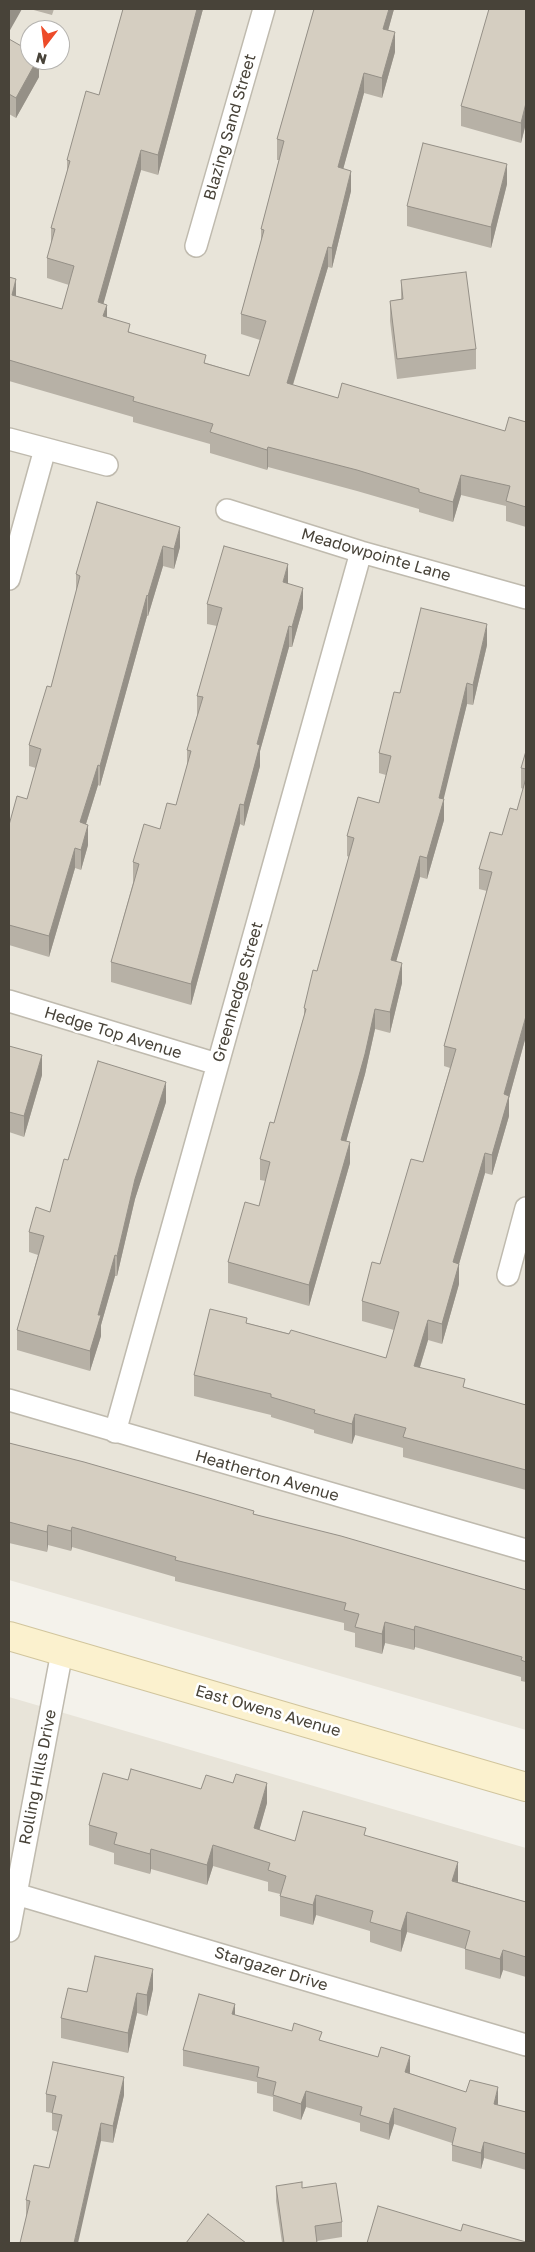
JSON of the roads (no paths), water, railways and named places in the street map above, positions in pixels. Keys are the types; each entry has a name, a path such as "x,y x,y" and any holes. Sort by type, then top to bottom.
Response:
{"main road":[{"name":"East Owens Avenue","path":"9,1636 526,1786"}],"street":[{"name":"Blazing Sand Street","path":"196,246 264,9"},
{"path":"9,439 107,465"},
{"path":"9,579 45,449"},
{"name":"Meadowpointe Lane","path":"227,510 361,552 526,598"},
{"name":"Greenhedge Street","path":"114,1432 361,552"},
{"name":"Hedge Top Avenue","path":"9,1001 217,1064"},
{"path":"508,1275 526,1208"},
{"name":"Heatherton Avenue","path":"9,1400 526,1550"},
{"name":"Rolling Hills Drive","path":"9,1931 62,1652"},
{"name":"Stargazer Drive","path":"16,1894 526,2045"}]}
